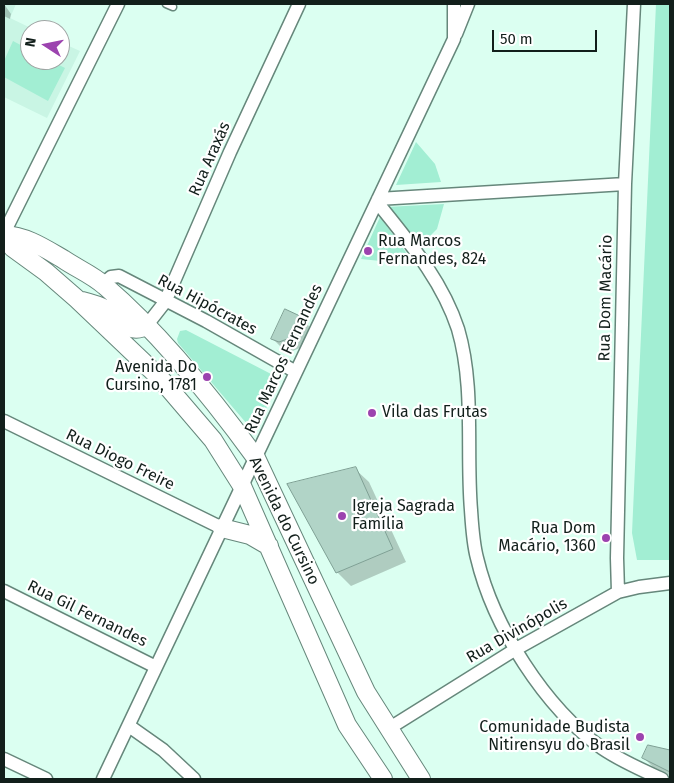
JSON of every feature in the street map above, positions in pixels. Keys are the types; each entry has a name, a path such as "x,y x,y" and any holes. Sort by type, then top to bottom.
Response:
{"main road":[{"name":"Avenida do Cursino","path":"4,235 18,236 34,243 103,284 147,326 256,458 366,692 421,779"},
{"name":"Avenida do Cursino","path":"4,235 12,248 46,272 160,378 197,418 213,440 242,486 347,725 383,779"},
{"path":"77,300 105,309 133,330 140,330 147,326"},
{"path":"222,528 250,535 269,546"}],"street":[{"path":"4,235 118,4"},
{"name":"Rua Araxás","path":"147,326 166,302 230,152 299,4"},
{"name":"Rua Marcos Fernandes","path":"103,779 454,38 454,4"},
{"path":"454,38 468,4"},
{"name":"Rua Dom Macário","path":"618,592 616,558 625,184 634,4"},
{"path":"378,200 625,184"},
{"path":"378,200 441,288 457,328 467,368 471,510 477,558 490,599 516,649 545,694 583,732 618,758 662,779"},
{"name":"Rua Hipócrates","path":"103,284 111,277 119,276 166,302 206,321 296,372"},
{"name":"Rua Diogo Freire","path":"4,421 222,528"},
{"name":"Rua Divinópolis","path":"388,729 516,649 618,592 670,583"},
{"name":"Rua Gil Fernandes","path":"4,591 156,666"},
{"path":"129,726 163,750 194,779"},
{"path":"4,758 46,779"}],"shaded area":[{"path":"4,4 16,4 10,18 20,23 20,70 70,70 70,46 80,51 47,118 4,97"}],"green space":[{"path":"656,4 670,4 670,560 637,560 632,533"},
{"path":"13,41 20,45 20,70 64,70 48,101 4,77 4,61"},
{"path":"416,142 435,164 441,182 396,185"},
{"path":"444,204 437,229 419,247 386,207"},
{"path":"380,217 408,255 390,262 361,259"},
{"path":"186,330 273,375 274,388 257,426 251,427 247,424 178,343 177,339 180,331"}],"building":[{"path":"285,309 300,316 290,338 279,342 271,339"},
{"name":"Igreja Sagrada Família","path":"356,467 393,549 336,573 287,484"},
{"path":"648,745 670,750 670,772 642,758"}],"place":[{"name":"Rua Marcos Fernandes, 824","path":"368,251"},
{"name":"Avenida Do Cursino, 1781","path":"207,377"},
{"name":"Vila das Frutas","path":"372,413"},
{"name":"Igreja Sagrada Família","path":"342,516"},
{"name":"Rua Dom Macário, 1360","path":"606,538"},
{"name":"Comunidade Budista Nitirensyu do Brasil","path":"640,737"}]}
